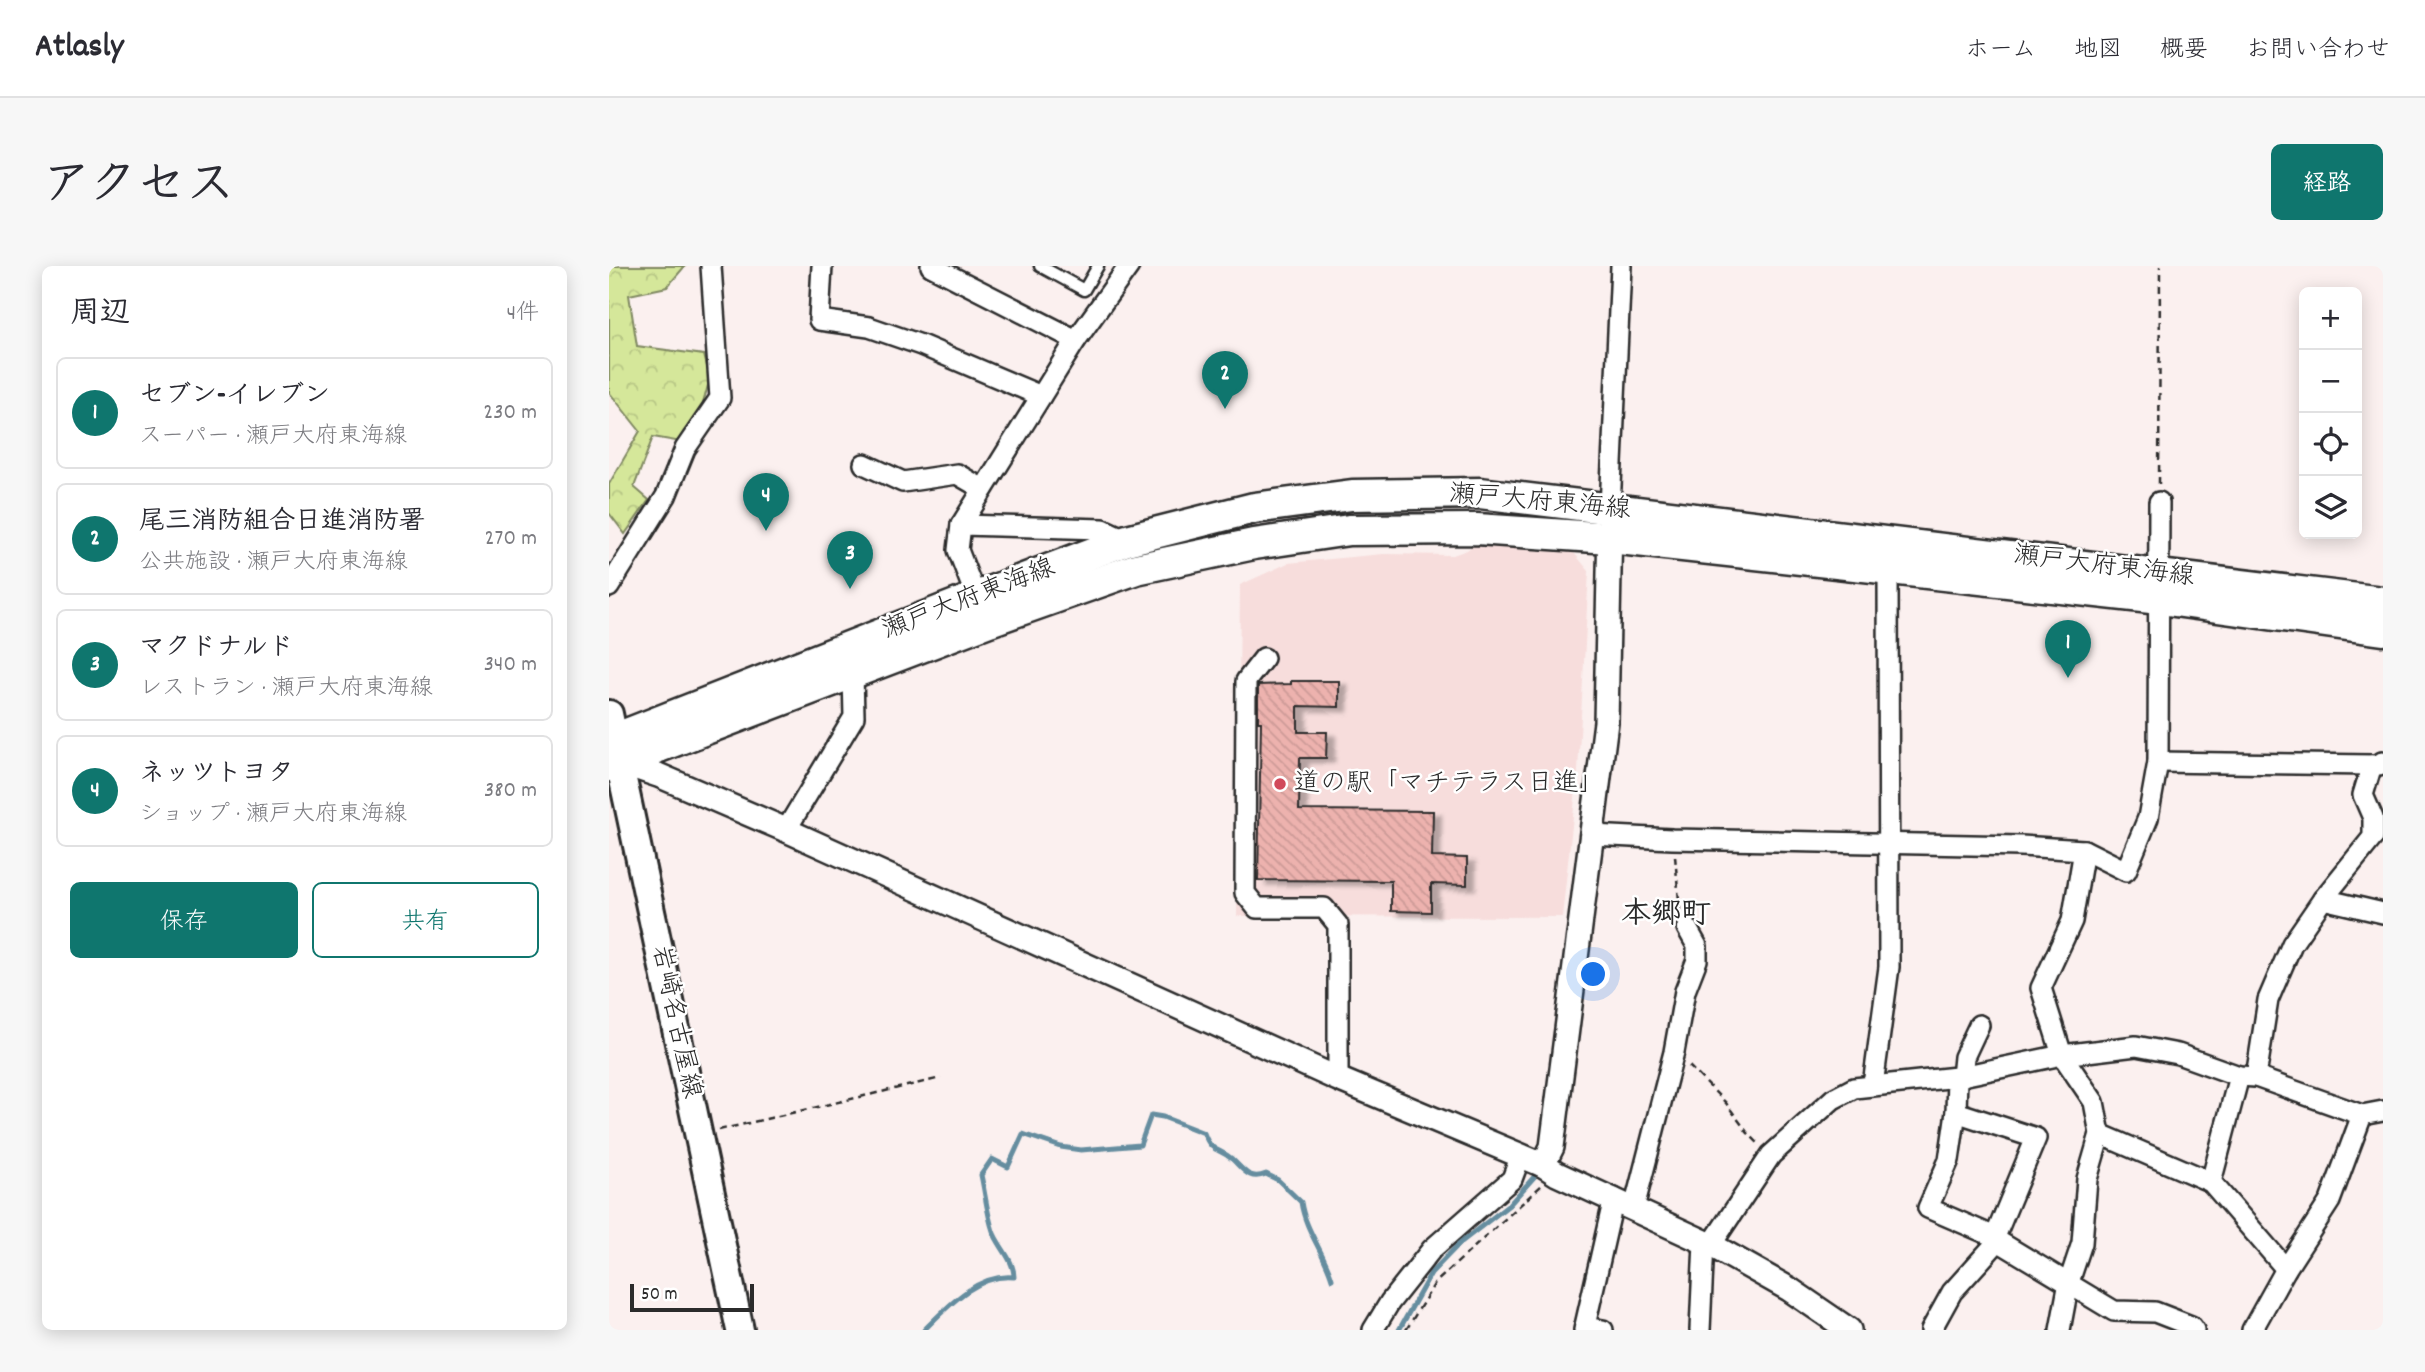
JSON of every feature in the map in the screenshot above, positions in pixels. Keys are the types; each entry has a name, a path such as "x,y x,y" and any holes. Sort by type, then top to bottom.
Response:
{"main road":[{"name":"瀬戸大府東海線","path":"612,744 976,597 1127,540 1254,508 1352,495 1480,493 1610,508 2159,587 2383,630"},
{"name":"瀬戸大府東海線","path":"612,744 853,673 1136,569 1254,544 1349,530 1477,529 1610,538 1888,569 2383,602"},
{"name":"岩崎名古屋線","path":"612,744 740,1330"}],"street":[{"path":"609,587 666,496 685,449 720,398 712,266"},
{"path":"822,266 818,320 869,327 922,345 1041,396"},
{"path":"931,266 1076,340"},
{"path":"976,597 958,550 961,525 1076,340 1129,266"},
{"path":"1550,1169 1606,722 1610,508 1621,266"},
{"path":"865,464 903,482 957,474 983,489"},
{"path":"1592,835 2084,850 2126,871 2148,818 2158,762 2159,502"},
{"path":"961,525 1103,529 1127,540"},
{"path":"1873,1085 1889,967 1888,569"},
{"path":"1264,659 1246,681 1245,893 1257,908 1324,908 1338,925 1338,1079"},
{"path":"786,830 854,717 853,673"},
{"path":"612,744 659,775 1338,1079 1521,1155 1624,1203 1708,1243 1789,1289 1849,1330"},
{"path":"2158,762 2377,763 2363,795 2373,818 2373,836 2323,899 2292,944 2268,1000 2247,1076 2211,1182"},
{"path":"2060,1330 2069,1282 2082,1243 2087,1178 2100,1134 2094,1102 2062,1055 2041,988 2072,920 2084,850"},
{"path":"2323,899 2383,913"},
{"path":"1591,1329 1624,1203 1674,1052 1685,991 1698,951 1687,928"},
{"path":"1979,1025 1959,1077 1949,1160 1928,1208 1997,1239 2115,1311 2155,1312 2191,1326 2194,1330"},
{"path":"1700,1330 1708,1243 1771,1155 1833,1099 1854,1088 1959,1077 2062,1055 2136,1046 2178,1054 2362,1115 2383,1111"},
{"path":"1931,1330 1952,1292 1997,1239 2036,1138 1956,1112"},
{"path":"2252,1330 2286,1269 2330,1201 2362,1115"},
{"path":"2100,1134 2211,1182 2286,1269"},
{"path":"1373,1330 1390,1302 1432,1249 1512,1179 1521,1155"}],"lane":[{"path":"1040,266 1084,290 1098,266"}],"path":[{"path":"2159,502 2160,266"},
{"path":"1672,839 1678,869 1680,914 1687,928"},
{"path":"1674,1052 1726,1103 1747,1132 1771,1155"},
{"path":"699,1135 941,1078"},
{"path":"1406,1330 1435,1283 1550,1169"}],"shaded area":[{"name":"道の駅「マチテラス日進」","path":"1477,542 1569,547 1589,571 1578,771 1562,917 1237,916 1240,585 1288,563 1383,554 1453,555 1467,550"}],"green space":[{"path":"609,266 685,266 667,287 629,295 637,346 704,355 710,378 702,407 681,442 653,437 634,487 649,500 625,534 609,513 609,484 640,431 609,392"}],"building":[{"name":"道の駅「マチテラス日進」","path":"1291,681 1339,681 1339,707 1298,706 1298,732 1327,732 1326,758 1300,758 1299,810 1433,811 1432,857 1467,858 1467,885 1431,884 1431,912 1391,911 1391,881 1258,880 1261,722 1258,722 1258,685 1291,684"}],"waterway":[{"path":"924,1330 976,1286 988,1280 1014,1277 1009,1258 993,1231 981,1175 992,1159 1008,1167 1023,1134 1061,1147 1081,1150 1140,1145 1151,1115 1204,1133 1213,1147 1247,1173 1255,1176 1266,1174 1278,1180 1301,1202 1306,1222 1332,1279"},
{"path":"1399,1330 1431,1273 1460,1243 1509,1205 1534,1177"}],"place":[{"name":"尾三消防組合日進消防署","path":"1225,409"},
{"name":"ネッツトヨタ","path":"766,531"},
{"name":"マクドナルド","path":"850,589"},
{"name":"セブン-イレブン","path":"2068,678"},
{"name":"道の駅「マチテラス日進」","path":"1280,784"}],"district":[{"name":"本郷町","path":"1666,916"}]}
